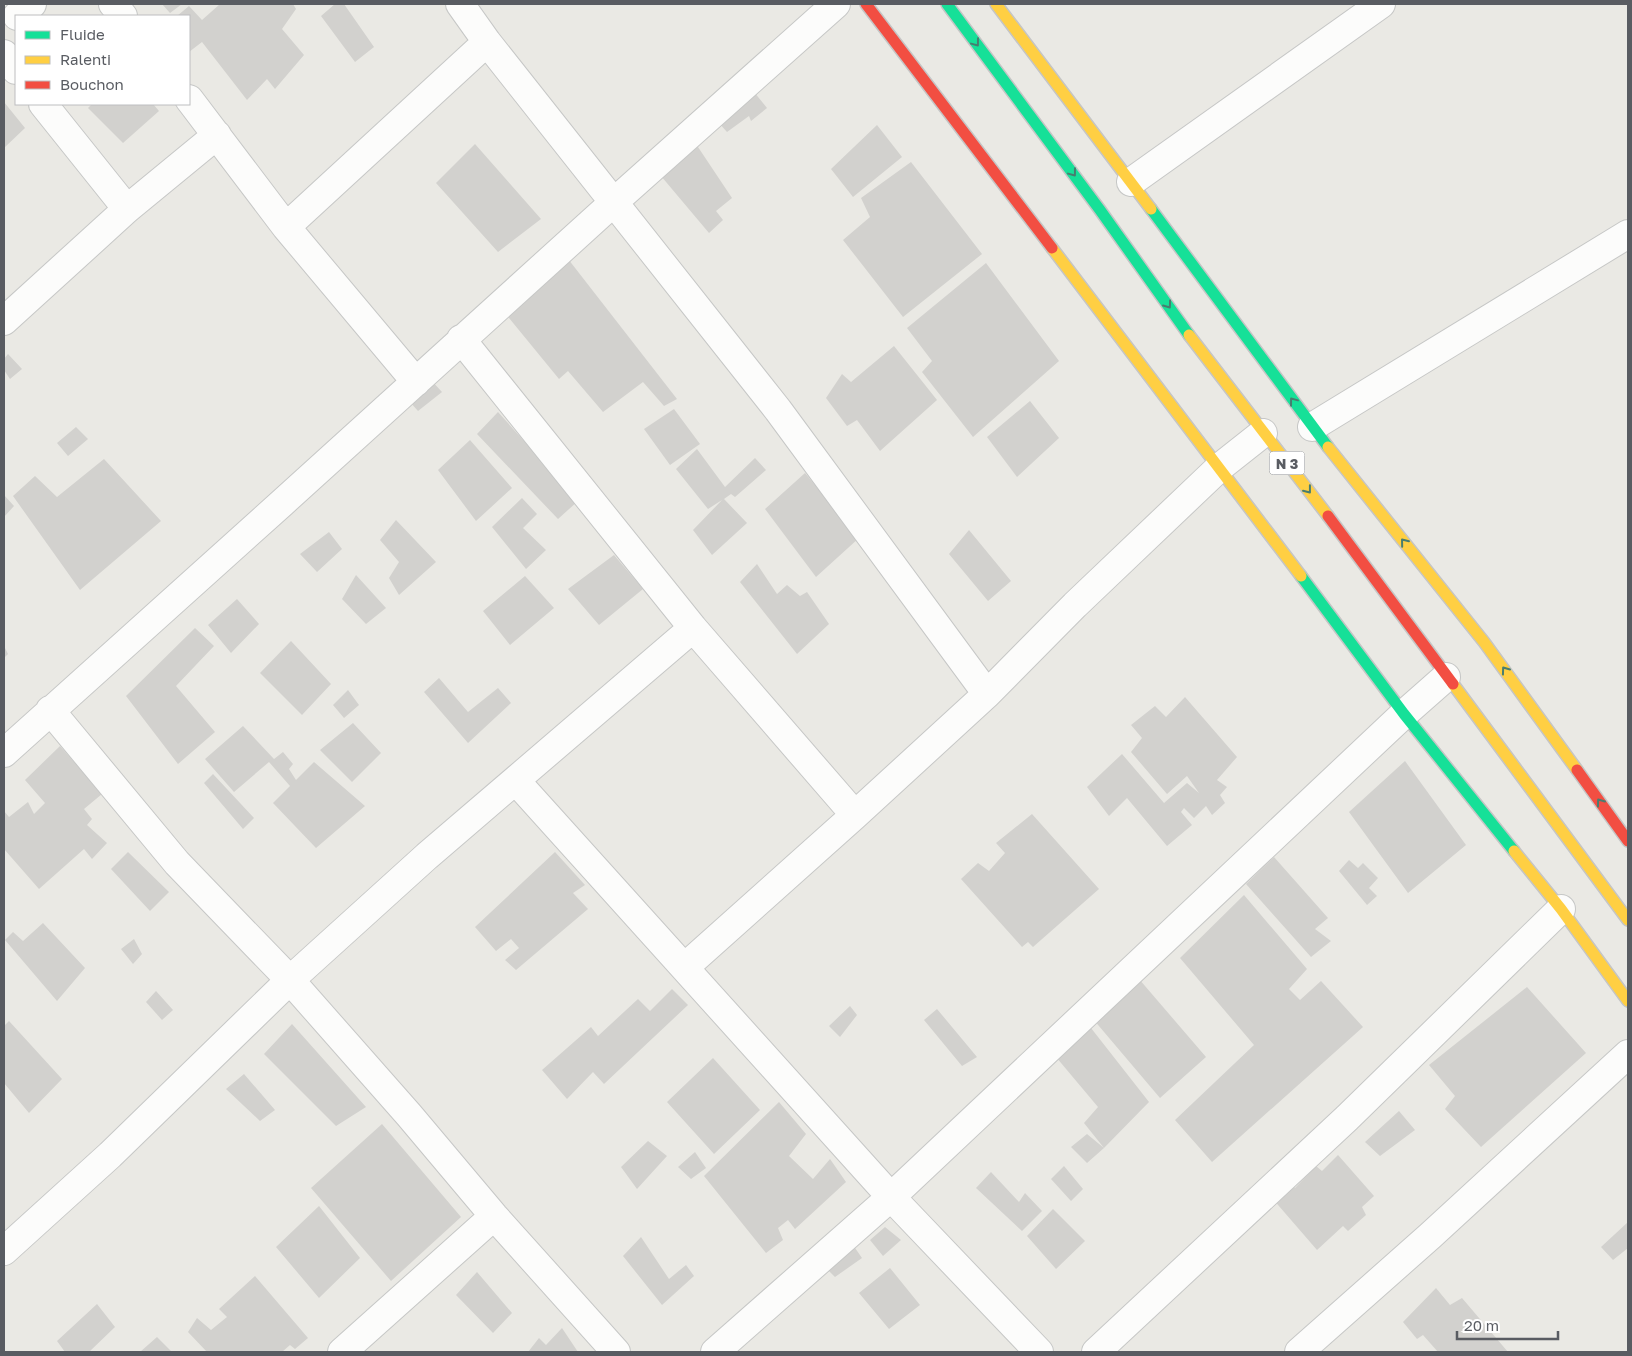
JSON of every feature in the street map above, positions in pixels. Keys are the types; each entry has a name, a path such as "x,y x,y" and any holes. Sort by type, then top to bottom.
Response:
{"main road":[{"path":"866,4 1220,466 1404,714 1561,908 1628,1001"},
{"name":"N 3","path":"947,4 1089,194 1263,433 1316,500 1628,920"},
{"name":"N 3","path":"996,4 1131,182 1312,427 1484,642 1628,841"}],"street":[{"path":"19,15 32,4"},
{"path":"113,4 122,15"},
{"path":"460,4 487,42 778,410 987,694"},
{"path":"4,753 836,4"},
{"path":"1131,182 1381,4"},
{"path":"4,28 15,19"},
{"path":"286,227 487,42"},
{"path":"4,54 15,69"},
{"path":"190,100 286,227 416,382"},
{"path":"44,105 127,209"},
{"path":"4,321 127,209 217,134"},
{"path":"1312,427 1628,234"},
{"path":"462,339 693,628 855,816"},
{"path":"685,967 855,816 987,694 1075,605 1220,466 1263,433"},
{"path":"4,1251 110,1155 290,980 427,856 693,628"},
{"path":"715,1352 891,1197 1404,714 1446,677"},
{"path":"50,710 177,862 290,980 409,1115 494,1216 616,1352"},
{"path":"516,781 891,1197 1040,1352"},
{"path":"1096,1352 1348,1118 1561,908"},
{"path":"1299,1352 1430,1236 1628,1054"},
{"path":"342,1352 494,1216"}],"building":[{"path":"162,4 182,4 170,13"},
{"path":"220,4 293,4 296,9 282,29 304,55 275,89 267,79 247,100 202,42 190,51 190,15 178,15 189,6 202,20"},
{"path":"335,4 344,4 374,47 355,62 321,16"},
{"path":"754,92 767,108 751,121 749,116 727,132 719,123"},
{"path":"4,102 25,128 4,148"},
{"path":"91,105 154,105 159,111 123,143 88,108"},
{"path":"877,125 902,157 853,197 831,169"},
{"path":"475,144 541,219 498,252 436,183"},
{"path":"696,144 732,198 716,211 723,220 709,233 661,176"},
{"path":"911,162 982,254 903,317 843,240 870,217 861,198"},
{"path":"565,255 677,399 664,406 643,382 603,412 568,371 559,379 504,312"},
{"path":"986,263 1059,361 973,437 922,372 932,361 907,328"},
{"path":"894,346 937,400 880,451 857,420 847,426 826,398 842,374 851,382"},
{"path":"8,354 22,369 10,379 4,370 4,359"},
{"path":"430,379 442,392 418,411 410,402"},
{"path":"1030,401 1059,438 1017,477 987,437"},
{"path":"674,409 700,444 670,465 644,429"},
{"path":"498,412 578,501 558,519 477,434"},
{"path":"76,427 88,439 68,456 57,443"},
{"path":"470,440 512,488 476,521 438,470"},
{"path":"697,449 725,487 755,458 766,470 735,497 731,494 724,499 747,523 712,555 693,530 722,500 708,509 676,469"},
{"path":"104,459 161,521 80,590 13,496 35,476 57,497"},
{"path":"805,473 859,538 816,577 765,509"},
{"path":"4,495 14,506 4,517"},
{"path":"522,498 537,514 523,528 546,550 526,569 492,527"},
{"path":"396,520 436,562 399,595 389,578 399,562 380,540"},
{"path":"969,530 1011,581 988,601 949,554"},
{"path":"329,532 342,549 317,572 300,554"},
{"path":"614,555 643,589 599,625 568,589"},
{"path":"757,564 777,594 787,585 800,596 807,592 829,624 797,654 740,582"},
{"path":"356,575 386,608 366,624 342,599"},
{"path":"525,576 554,608 510,645 483,611"},
{"path":"237,599 259,624 231,653 208,625"},
{"path":"195,628 214,646 176,686 215,732 178,764 126,696"},
{"path":"291,641 331,684 302,715 260,673"},
{"path":"4,646 8,654 4,658"},
{"path":"439,678 468,712 498,688 511,703 468,743 424,692"},
{"path":"348,690 359,705 344,718 333,705"},
{"path":"1185,697 1237,757 1217,780 1227,787 1220,795 1225,803 1212,815 1206,806 1194,818 1184,808 1181,812 1192,825 1167,846 1127,798 1109,816 1087,787 1122,754 1164,803 1187,783 1199,793 1187,776 1167,794 1131,752 1142,738 1131,725 1155,706 1166,717"},
{"path":"353,723 381,753 352,782 320,750"},
{"path":"243,726 274,759 283,752 293,764 289,769 296,780 314,762 365,806 316,848 273,803 290,786 269,762 234,792 205,759"},
{"path":"60,746 102,794 84,809 92,819 87,825 107,843 92,859 84,849 39,889 4,849 4,811 9,817 28,802 34,814 45,803 25,780"},
{"path":"1405,761 1466,845 1408,893 1349,812"},
{"path":"213,774 254,818 243,829 204,783"},
{"path":"1032,814 1099,889 1033,947 1028,942 1022,947 961,879 978,863 989,871 1005,853 996,843"},
{"path":"128,852 169,892 150,911 111,869"},
{"path":"555,852 585,885 573,893 588,909 516,970 505,960 519,948 511,939 496,951 475,927"},
{"path":"1274,857 1328,918 1315,929 1331,941 1311,957 1246,884"},
{"path":"1349,860 1358,868 1363,863 1378,878 1369,888 1377,896 1367,905 1339,871"},
{"path":"1244,895 1307,969 1289,989 1300,1000 1321,981 1363,1027 1212,1162 1175,1120 1254,1045 1180,958"},
{"path":"43,923 85,968 57,1001 5,940 13,932 23,941"},
{"path":"134,939 142,954 133,964 121,949"},
{"path":"1139,979 1206,1057 1160,1098 1093,1019"},
{"path":"1527,987 1586,1053 1481,1147 1445,1109 1455,1096 1429,1065"},
{"path":"672,989 688,1005 604,1084 593,1072 567,1099 542,1070 591,1027 598,1036 638,999 650,1011"},
{"path":"156,991 173,1010 162,1020 146,1002"},
{"path":"850,1006 857,1015 840,1037 829,1026"},
{"path":"937,1009 977,1057 962,1066 924,1020"},
{"path":"9,1021 62,1079 29,1113 4,1083 4,1026"},
{"path":"292,1024 366,1107 336,1126 264,1054"},
{"path":"1091,1028 1149,1102 1104,1148 1084,1123 1098,1107 1056,1057"},
{"path":"713,1058 760,1110 714,1154 667,1102"},
{"path":"244,1074 275,1110 260,1121 226,1089"},
{"path":"779,1102 806,1134 789,1156 813,1179 830,1159 846,1182 795,1229 788,1220 778,1228 783,1240 766,1253 704,1176"},
{"path":"1399,1111 1415,1130 1380,1156 1365,1142"},
{"path":"382,1124 461,1217 391,1281 311,1188"},
{"path":"1087,1134 1104,1148 1087,1163 1071,1147"},
{"path":"648,1141 667,1156 637,1189 621,1167"},
{"path":"695,1152 706,1168 691,1179 678,1167"},
{"path":"1338,1155 1374,1196 1362,1207 1366,1215 1348,1231 1343,1226 1317,1250 1272,1198 1289,1181 1295,1188 1316,1166 1322,1171"},
{"path":"1064,1166 1083,1189 1071,1201 1051,1179"},
{"path":"991,1172 1019,1202 1025,1193 1042,1211 1022,1231 976,1188"},
{"path":"319,1206 360,1258 319,1298 276,1247"},
{"path":"1053,1209 1085,1241 1056,1269 1027,1236"},
{"path":"1628,1222 1628,1248 1613,1260 1601,1247"},
{"path":"885,1227 901,1240 883,1256 870,1240"},
{"path":"641,1237 669,1279 686,1265 694,1276 662,1305 623,1256"},
{"path":"853,1245 862,1258 835,1277 827,1269"},
{"path":"890,1268 920,1305 889,1329 859,1293"},
{"path":"477,1272 512,1313 493,1333 456,1295"},
{"path":"255,1276 308,1338 295,1349 290,1345 282,1352 207,1352 188,1332 197,1318 211,1330 227,1317 219,1309"},
{"path":"1436,1288 1450,1305 1462,1298 1508,1352 1438,1352 1423,1335 1417,1339 1403,1322"},
{"path":"97,1304 115,1327 89,1352 65,1352 57,1341"},
{"path":"562,1328 578,1352 528,1352 539,1338 546,1345"},
{"path":"157,1337 172,1352 140,1352"}],"traffic: fast":[{"path":"947,4 1100,210 1189,335"},
{"path":"1151,209 1328,447"},
{"path":"1301,576 1404,714 1514,851"}],"traffic: slow":[{"path":"996,4 1151,209"},
{"path":"1052,248 1301,576"},
{"path":"1189,335 1328,516"},
{"path":"1328,447 1484,642 1577,770"},
{"path":"1453,684 1628,920"},
{"path":"1514,851 1561,909 1628,1001"}],"traffic: jam":[{"path":"866,4 1052,248"},
{"path":"1328,516 1453,684"},
{"path":"1577,770 1628,841"}]}
